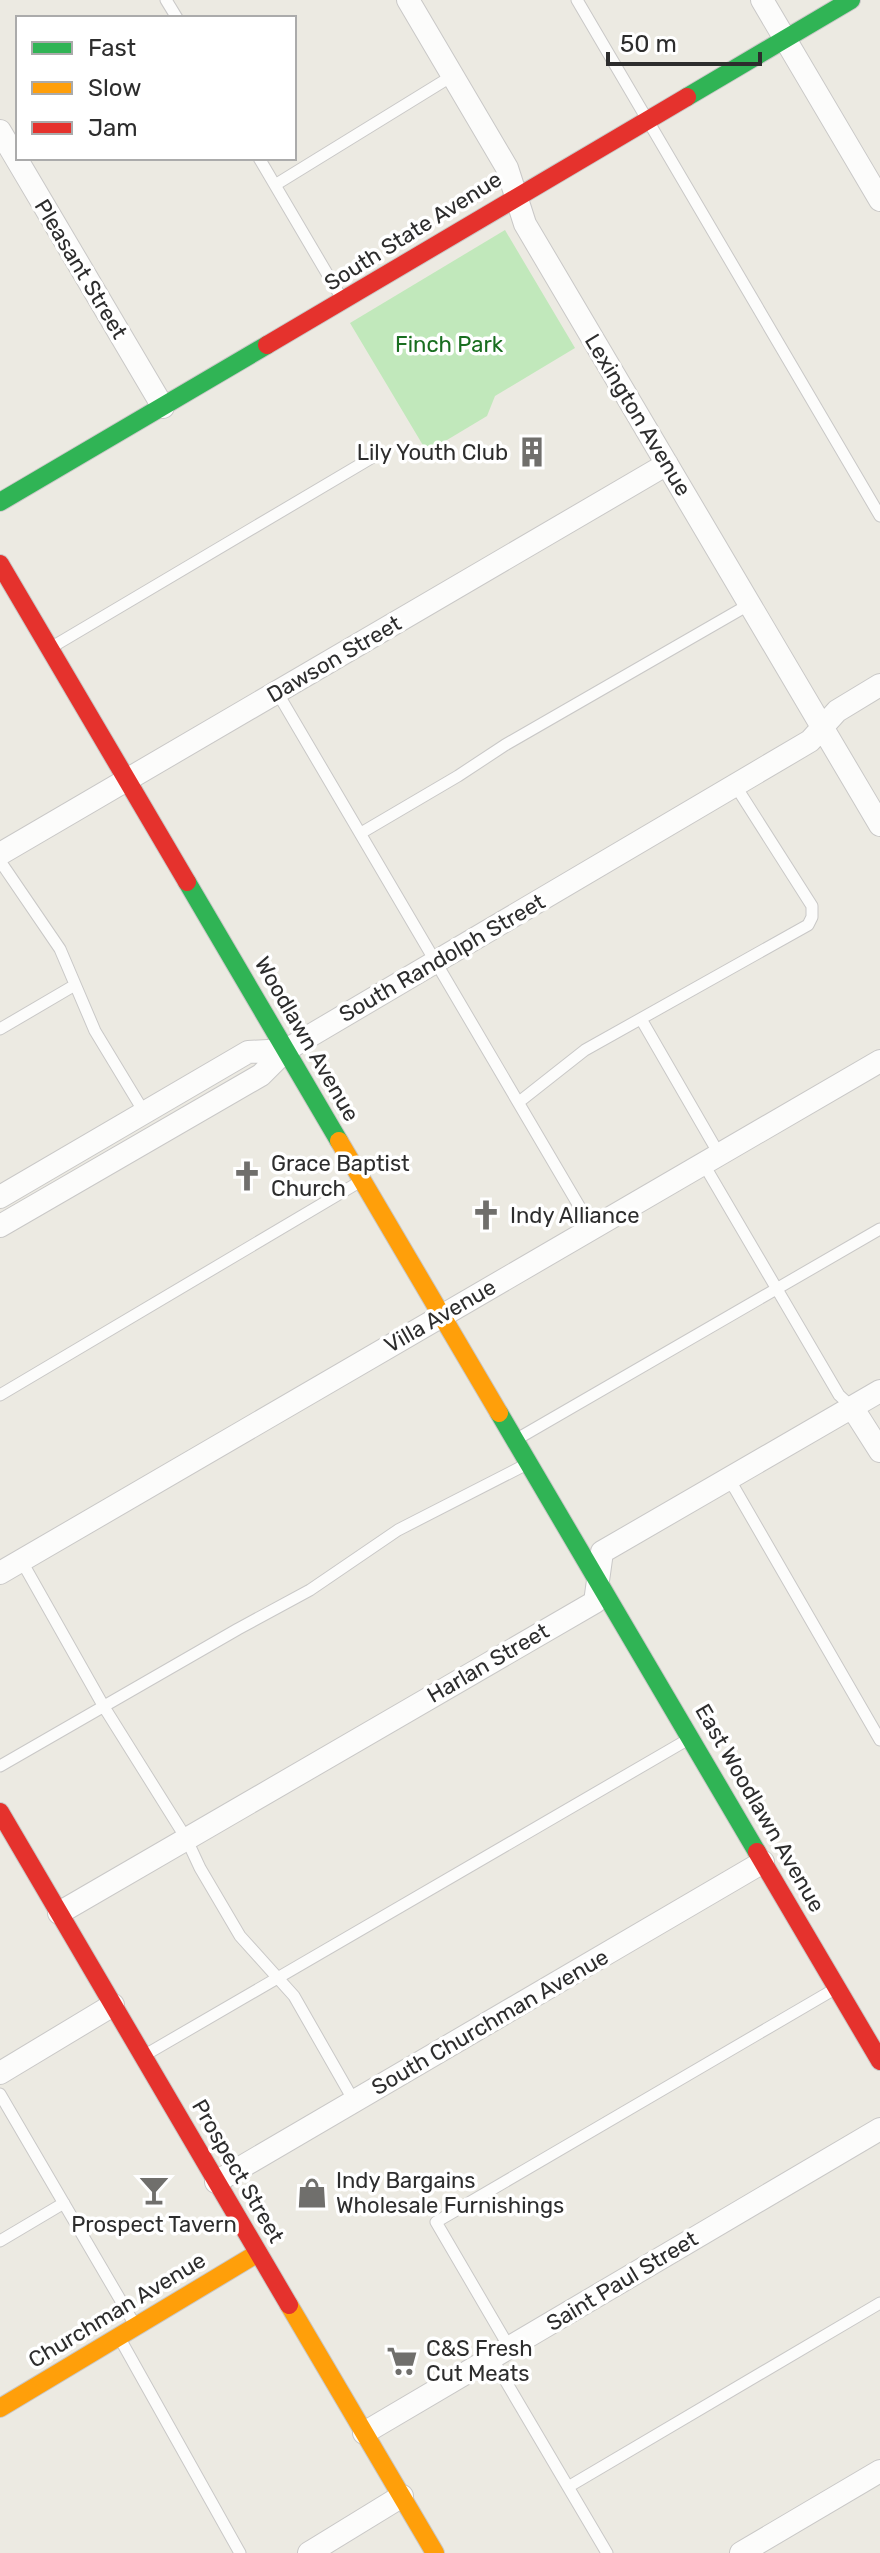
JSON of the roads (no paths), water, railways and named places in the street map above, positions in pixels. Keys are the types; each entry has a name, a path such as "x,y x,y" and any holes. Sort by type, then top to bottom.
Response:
{"street":[{"name":"Lexington Avenue","path":"408,0 507,168 525,224 880,825"},
{"path":"762,0 880,200"},
{"name":"South State Avenue","path":"0,502 344,302 515,196 851,0"},
{"name":"Pleasant Street","path":"0,131 16,158"},
{"name":"Pleasant Street","path":"17,160 163,407"},
{"name":"Dawson Street","path":"0,854 667,464"},
{"name":"Woodlawn Avenue","path":"0,564 598,1580"},
{"name":"South Randolph Street","path":"0,1226 261,1075 286,1050 810,741 837,711 880,685"},
{"path":"0,1197 248,1052 286,1050"},
{"name":"Villa Avenue","path":"0,1573 880,1061"},
{"name":"Harlan Street","path":"59,1913 595,1602 602,1552 880,1391"},
{"path":"852,1407 880,1451"},
{"name":"East Woodlawn Avenue","path":"598,1580 880,2061"},
{"name":"Prospect Street","path":"0,1812 435,2553"},
{"name":"South Churchman Avenue","path":"216,2182 763,1862"},
{"path":"0,2073 113,2005"},
{"name":"Saint Paul Street","path":"364,2433 880,2129"},
{"name":"Churchman Avenue","path":"0,2408 258,2253"},
{"path":"741,2553 880,2471"},
{"path":"309,2553 402,2496"}],"lane":[{"path":"577,0 880,516"},
{"path":"275,185 452,76"},
{"path":"260,160 344,302"},
{"path":"50,648 378,454"},
{"path":"361,833 505,745 750,604"},
{"path":"277,692 592,1228"},
{"path":"519,1102 585,1050 808,925 812,906 735,785"},
{"path":"0,861 60,949 95,1031 144,1112"},
{"path":"0,1029 75,985"},
{"path":"641,1019 778,1288 839,1395 852,1407"},
{"path":"0,1395 362,1180"},
{"path":"516,1440 880,1229"},
{"path":"0,1766 310,1590 398,1530 529,1463"},
{"path":"727,1479 880,1740"},
{"path":"21,1560 104,1707 186,1838 240,1936 294,1996 354,2101"},
{"path":"143,2056 691,1738"},
{"path":"607,2553 568,2487 436,2222 837,1987"},
{"path":"0,2094 135,2326"},
{"path":"0,2241 64,2203"},
{"path":"568,2487 880,2303"},
{"path":"118,2337 240,2553"}],"place":[{"name":"Lily Youth Club","path":"532,452"},
{"name":"Grace Baptist Church","path":"247,1176"},
{"name":"Indy Alliance","path":"486,1215"},
{"name":"Prospect Tavern","path":"154,2190"},
{"name":"Indy Bargains Wholesale Furnishings","path":"312,2193"},
{"name":"C&S Fresh Cut Meats","path":"402,2361"}],"park label":[{"name":"Finch Park","path":"449,344"}]}
